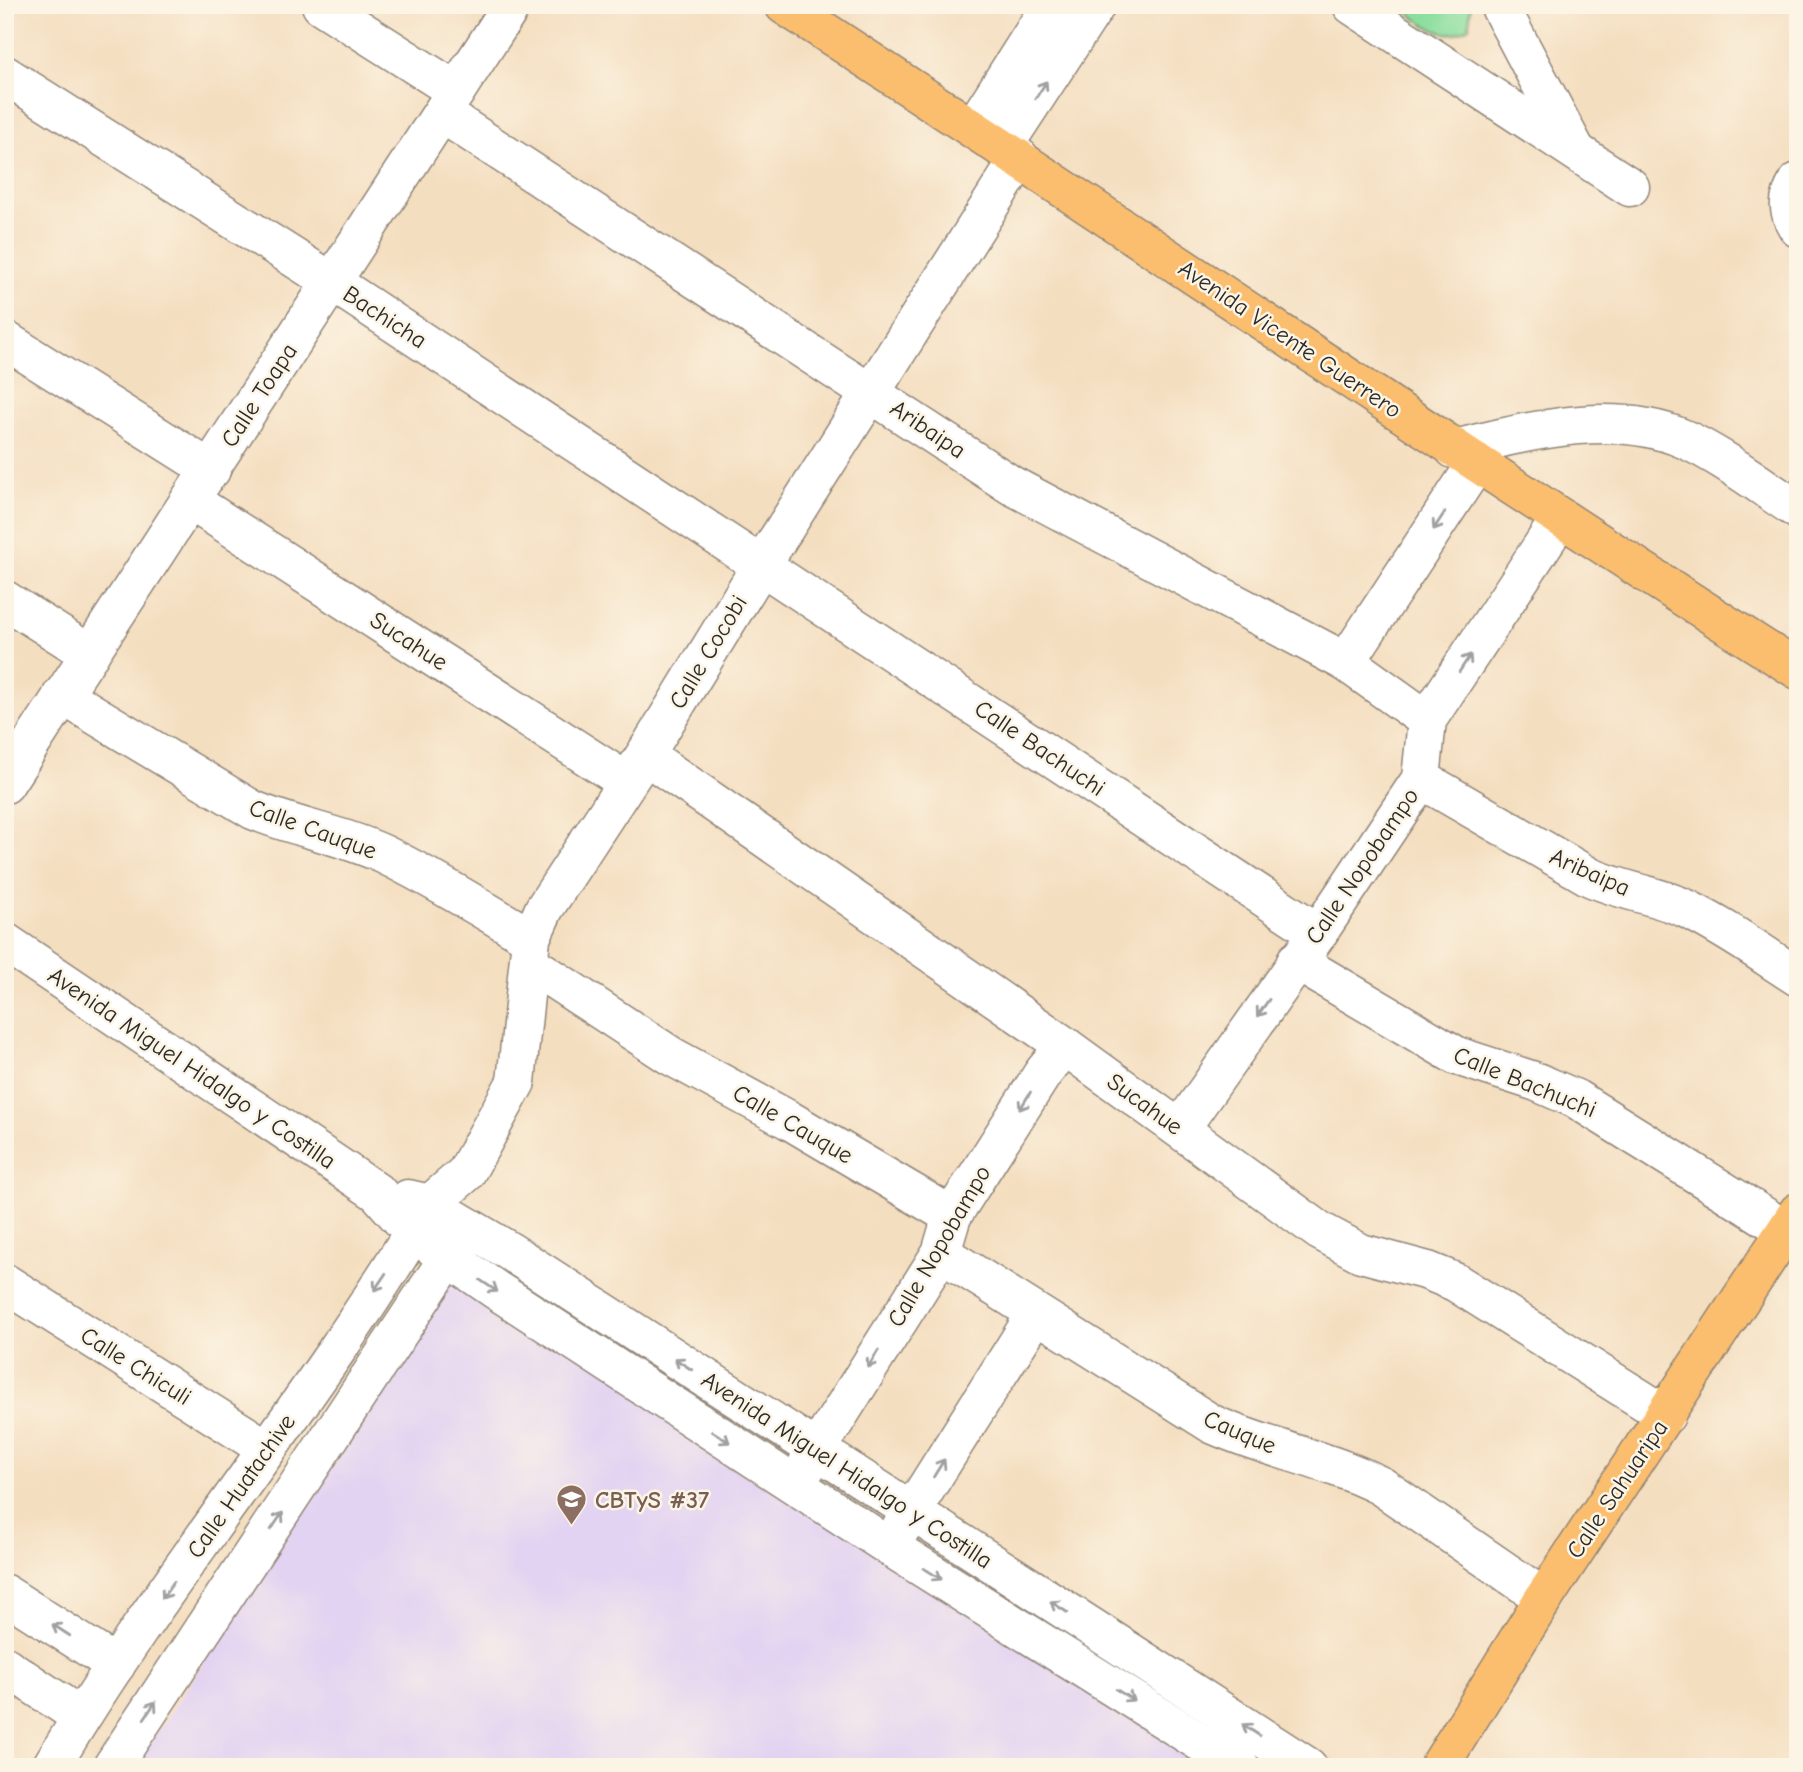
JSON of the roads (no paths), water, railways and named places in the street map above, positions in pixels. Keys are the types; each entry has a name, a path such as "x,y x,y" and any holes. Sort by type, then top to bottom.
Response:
{"main road":[{"name":"Avenida Vicente Guerrero","path":"784,5 999,144 1465,457 1798,670"},
{"name":"Calle Sahuaripa","path":"1439,1767 1544,1598 1792,1221"}],"street":[{"name":"Aribaipa","path":"321,5 450,103 1011,485 1073,521 1346,662 1427,720"},
{"name":"Calle Toapa","path":"5,784 512,5"},
{"path":"999,144 1051,5"},
{"path":"999,144 1096,5"},
{"path":"1352,5 1630,187"},
{"path":"1499,5 1577,153"},
{"name":"Bachicha","path":"5,75 332,282 762,564"},
{"name":"Calle Cocobi","path":"422,1218 466,1173 516,1082 530,950 544,909 873,392 999,144"},
{"name":"Sucahue","path":"5,340 201,485 1065,1046 1320,1231 1361,1253 1428,1271 1455,1282 1665,1415"},
{"path":"1346,662 1465,457 1539,429 1610,426 1646,428 1685,440 1798,510"},
{"name":"Calle Nopobampo","path":"1180,1129 1421,779 1427,720 1560,519"},
{"name":"Calle Bachuchi","path":"762,564 1307,947 1457,1056 1577,1098 1792,1221"},
{"path":"5,600 90,654"},
{"name":"Calle Cauque","path":"62,695 253,810 281,822 346,839 386,855 530,950 671,1056 789,1120 952,1216"},
{"name":"Aribaipa","path":"1421,779 1564,864 1615,888 1654,897 1686,909 1798,977"},
{"name":"Avenida Miguel Hidalgo y Costilla","path":"5,942 378,1193 816,1449 1308,1767"},
{"name":"Calle Nopobampo","path":"794,1486 941,1253 952,1216 1043,1073 1065,1046"},
{"name":"Calle Cocobi","path":"459,1242 466,1173"},
{"name":"Calle Huatachive","path":"51,1767 116,1665 267,1449 422,1218"},
{"name":"Avenida Miguel Hidalgo y Costilla","path":"459,1242 794,1486 1240,1767"},
{"name":"Calle Huatachive","path":"113,1767 459,1242"},
{"name":"Cauque","path":"941,1253 1212,1424 1254,1441 1354,1472 1381,1486 1544,1598"},
{"name":"Calle Chiculi","path":"5,1283 267,1449"},
{"path":"890,1547 1036,1314"},
{"path":"5,1594 116,1665"},
{"path":"5,1666 81,1717"}],"place":[{"name":"CBTyS #37","path":"572,1527"}]}
